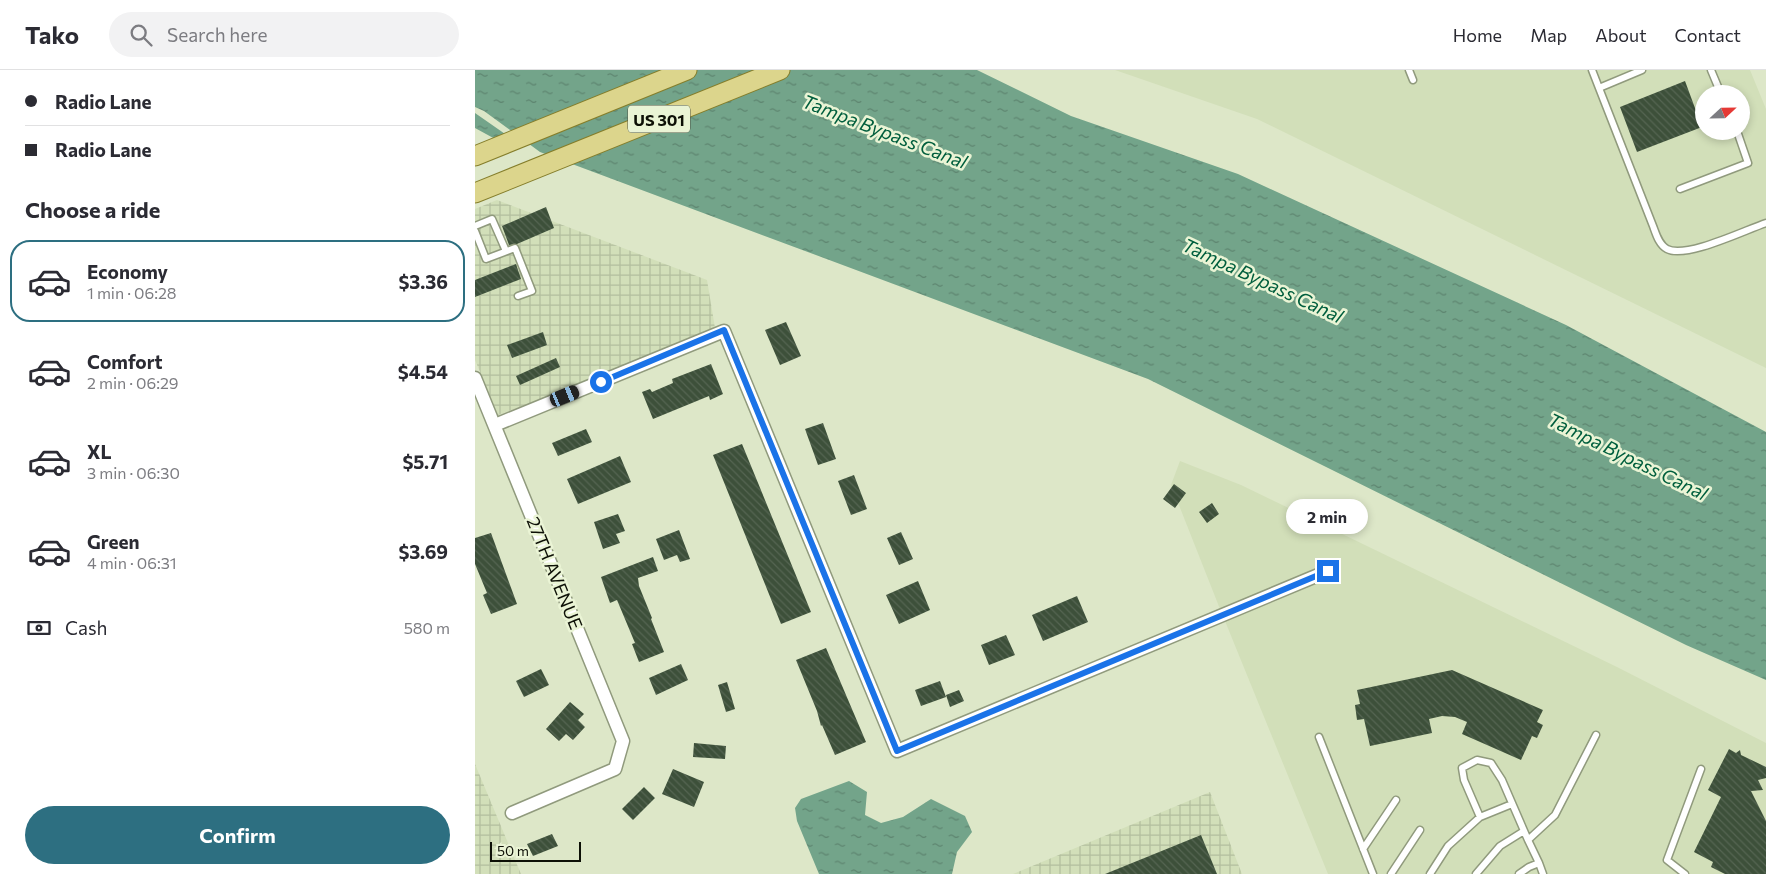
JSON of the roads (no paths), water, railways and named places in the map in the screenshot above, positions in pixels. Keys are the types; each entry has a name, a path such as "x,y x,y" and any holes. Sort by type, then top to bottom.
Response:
{"main road":[{"name":"US 301","path":"475,156 687,70"},
{"name":"US 301","path":"475,193 780,70"}],"street":[{"path":"495,425 724,330 897,751 1328,571"},
{"name":"27TH AVENUE","path":"475,378 623,741 615,769 512,813"}],"lane":[{"path":"1409,70 1413,80"},
{"path":"1592,70 1653,226 1659,240 1667,249 1679,251 1693,250 1766,223"},
{"path":"1599,88 1642,70"},
{"path":"1711,70 1717,85"},
{"path":"1680,189 1748,164 1740,140"},
{"path":"475,226 492,219 506,251"},
{"path":"475,231 486,259 515,248 532,291 519,296"},
{"path":"1528,840 1555,815 1596,735"},
{"path":"1319,737 1373,874"},
{"path":"1480,817 1463,780 1462,768 1477,760 1491,762 1502,780 1543,874"},
{"path":"1685,874 1667,860 1701,769"},
{"path":"1363,849 1396,800"},
{"path":"1430,874 1449,846 1480,817 1512,804"},
{"path":"1391,874 1420,830"},
{"path":"1476,874 1500,846 1524,831"},
{"path":"1519,874 1539,863"}],"water":[{"name":"Tampa Bypass Canal","path":"475,70 977,70 1071,116 1238,174 1566,325 1766,432 1766,680 1686,645 1148,379 540,152 484,111 475,107"},
{"path":"475,113 508,136 497,140 475,128"},
{"path":"849,781 867,792 865,815 881,823 903,817 931,799 965,816 972,832 957,852 952,874 819,874 797,821 795,808 801,799"}]}
